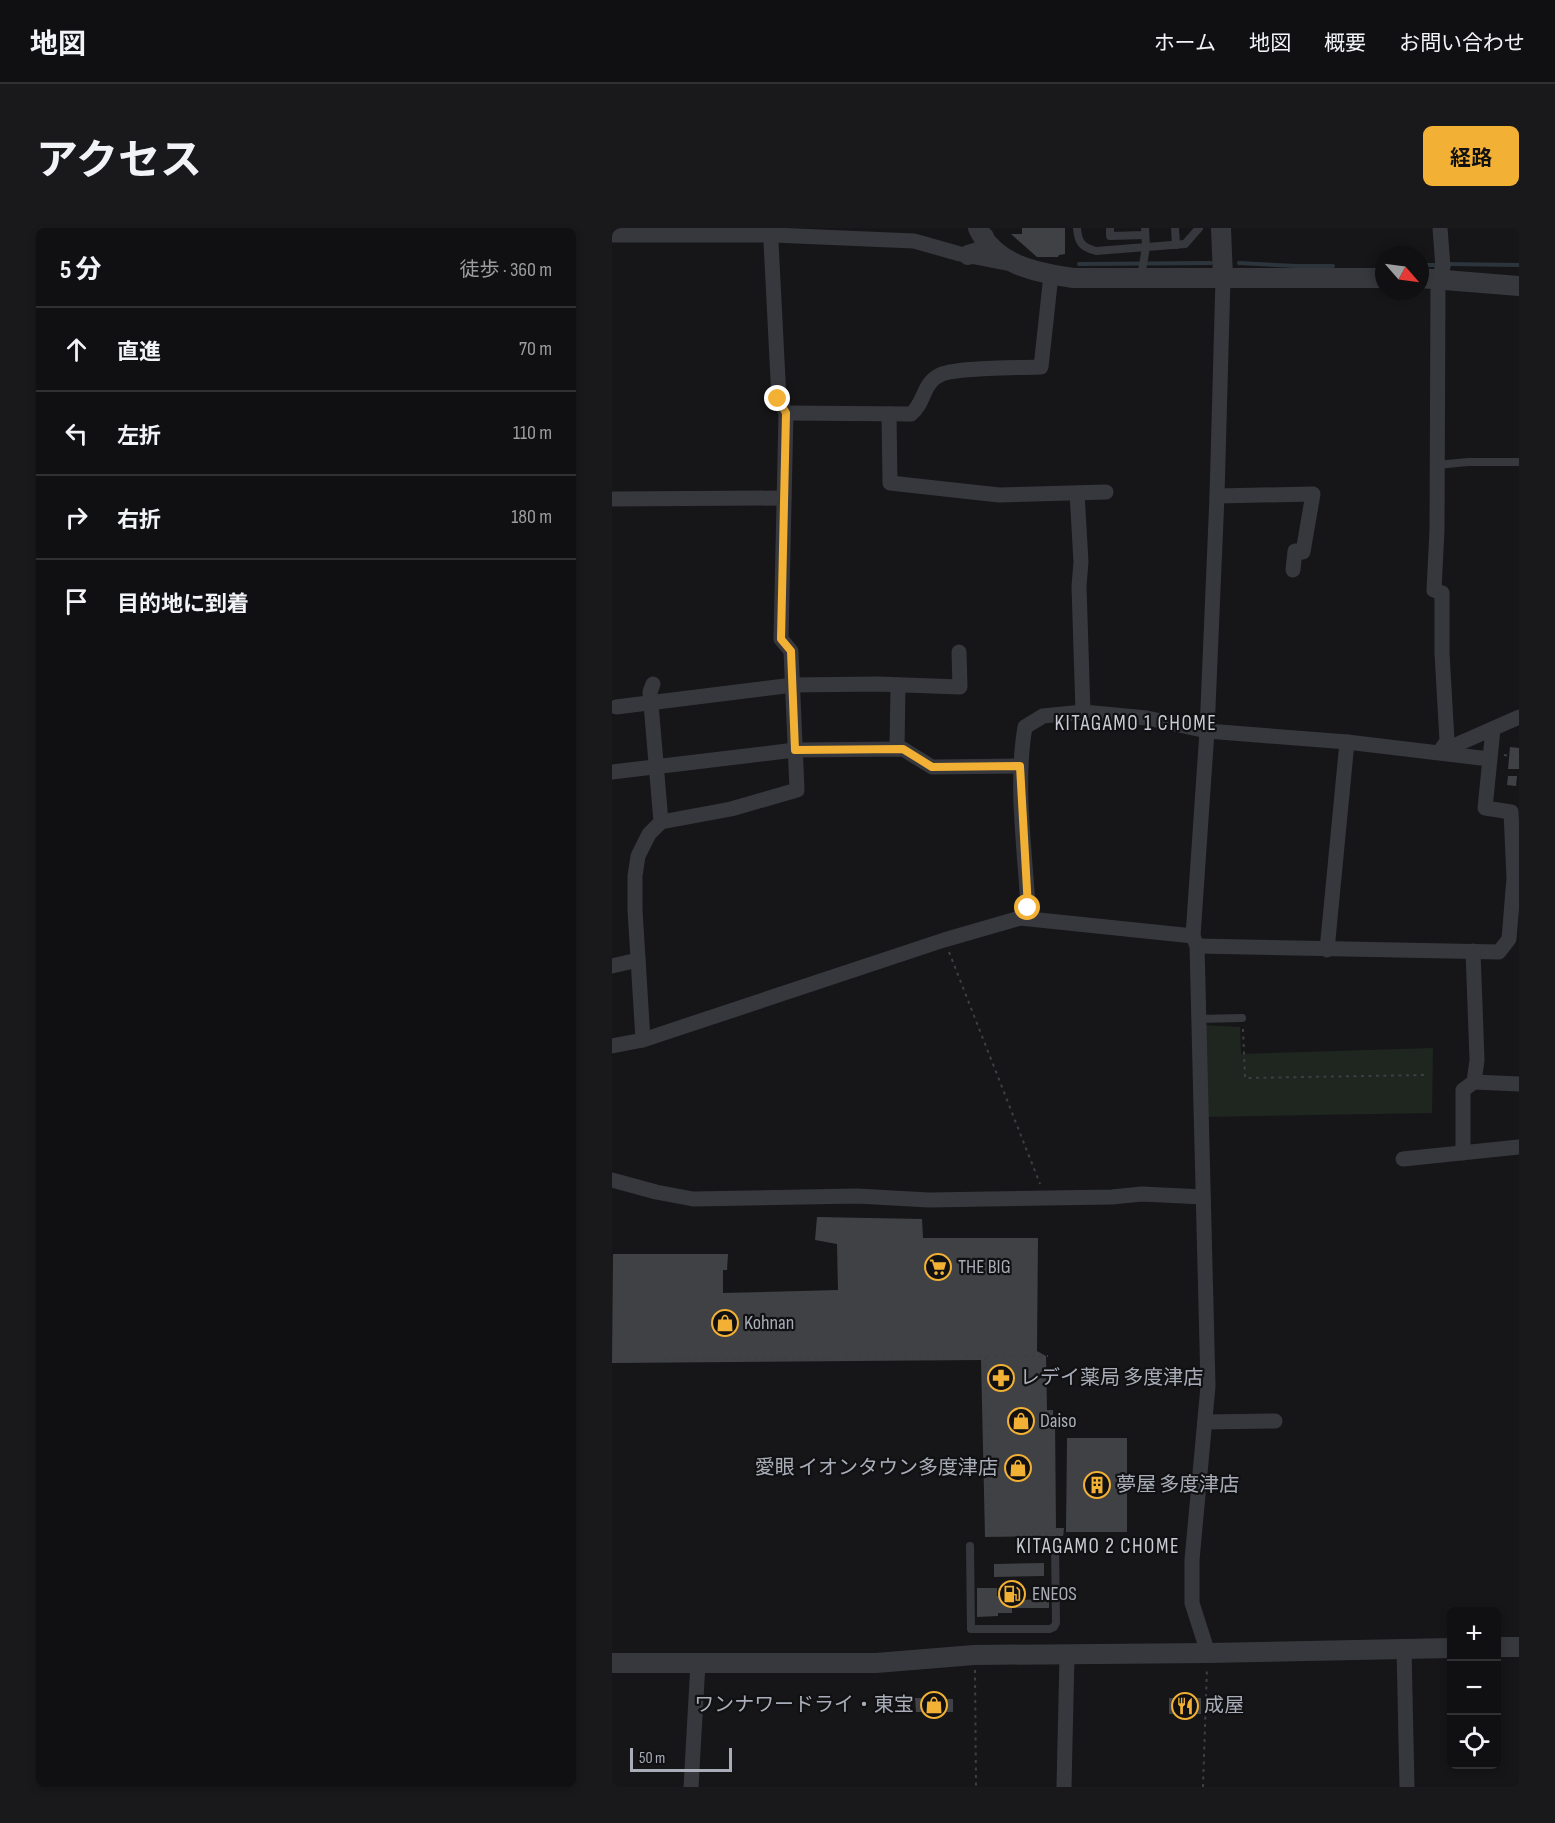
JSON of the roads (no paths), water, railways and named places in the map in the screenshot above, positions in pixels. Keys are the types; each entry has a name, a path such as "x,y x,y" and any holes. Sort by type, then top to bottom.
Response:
{"street":[{"path":"1208,1653 1192,1603 1192,1560 1208,1386 1195,941 1217,496 1223,278 1221,228"},
{"path":"1429,278 1443,267 1440,228"},
{"path":"613,232 774,232 914,241 1051,275 1073,278 1142,274 1223,278 1375,278"},
{"path":"643,1040 635,876 638,856 649,834 661,822 731,809 797,790 791,651 781,639 786,413 778,399 771,242 774,232"},
{"path":"968,255 984,250 986,244 981,232"},
{"path":"981,232 993,248 1014,265"},
{"path":"786,413 911,414 917,410 928,385 938,376 952,371 1041,368 1051,275"},
{"path":"1429,278 1516,283"},
{"path":"1429,278 1437,465 1434,590 1442,593 1442,653 1447,741 1440,751"},
{"path":"889,414 890,483 999,495 1106,492"},
{"path":"1077,493 1081,562 1079,586 1083,712"},
{"path":"1217,496 1313,494 1303,552 1295,551 1293,570"},
{"path":"612,499 784,498"},
{"path":"616,707 793,686 960,687 959,652"},
{"path":"653,684 650,692 661,822"},
{"path":"897,749 898,685"},
{"path":"1020,918 1028,908 1020,766 1025,727 1043,716 1083,712 1147,718 1207,731 1440,751 1489,759"},
{"path":"1440,751 1519,717"},
{"path":"612,1046 643,1040 944,940 1020,918 1195,941 1327,950 1499,952 1514,939 1514,878 1511,812 1485,808 1493,729"},
{"path":"1327,950 1347,742"},
{"path":"612,772 795,750 903,749 932,767 1020,766"},
{"path":"1473,951 1477,1060 1474,1082"},
{"path":"612,966 638,960"},
{"path":"1463,1153 1463,1090 1474,1082 1519,1084"},
{"path":"1403,1159 1519,1147"},
{"path":"612,1180 656,1192 693,1198 857,1196 929,1200 1112,1197 1142,1194 1203,1197"},
{"path":"1204,1422 1275,1421"},
{"path":"612,1663 876,1663 975,1655 1208,1653 1447,1647"},
{"path":"1501,1647 1519,1647"},
{"path":"1404,1648 1407,1787"},
{"path":"1064,1787 1067,1654"},
{"path":"691,1787 698,1663"}],"lane":[{"path":"1077,228 1077,240 1083,248 1096,251 1146,251 1185,244 1199,228"},
{"path":"1110,228 1110,236 1145,231 1146,251 1142,274"},
{"path":"1175,228 1176,245"},
{"path":"1437,465 1468,462 1519,462"},
{"path":"1198,1019 1242,1018"},
{"path":"970,1546 971,1629 1050,1629 1056,1623 1055,1544"}],"waterway":[{"path":"1079,264 1211,263"},
{"path":"1239,263 1333,266"},
{"path":"1447,264 1519,265"},
{"path":"1429,265 1436,265"}],"place":[{"name":"THE BIG","path":"938,1267"},
{"name":"Kohnan","path":"725,1323"},
{"name":"レデイ薬局 多度津店","path":"1001,1378"},
{"name":"Daiso","path":"1021,1421"},
{"name":"愛眼 イオンタウン多度津店","path":"1018,1468"},
{"name":"夢屋 多度津店","path":"1097,1485"},
{"name":"ENEOS","path":"1012,1594"},
{"name":"ワンナワードライ・東宝","path":"934,1705"},
{"name":"成屋","path":"1185,1706"}],"district":[{"name":"KITAGAMO 1 CHOME","path":"1136,723"},
{"name":"KITAGAMO 2 CHOME","path":"1098,1546"}]}
